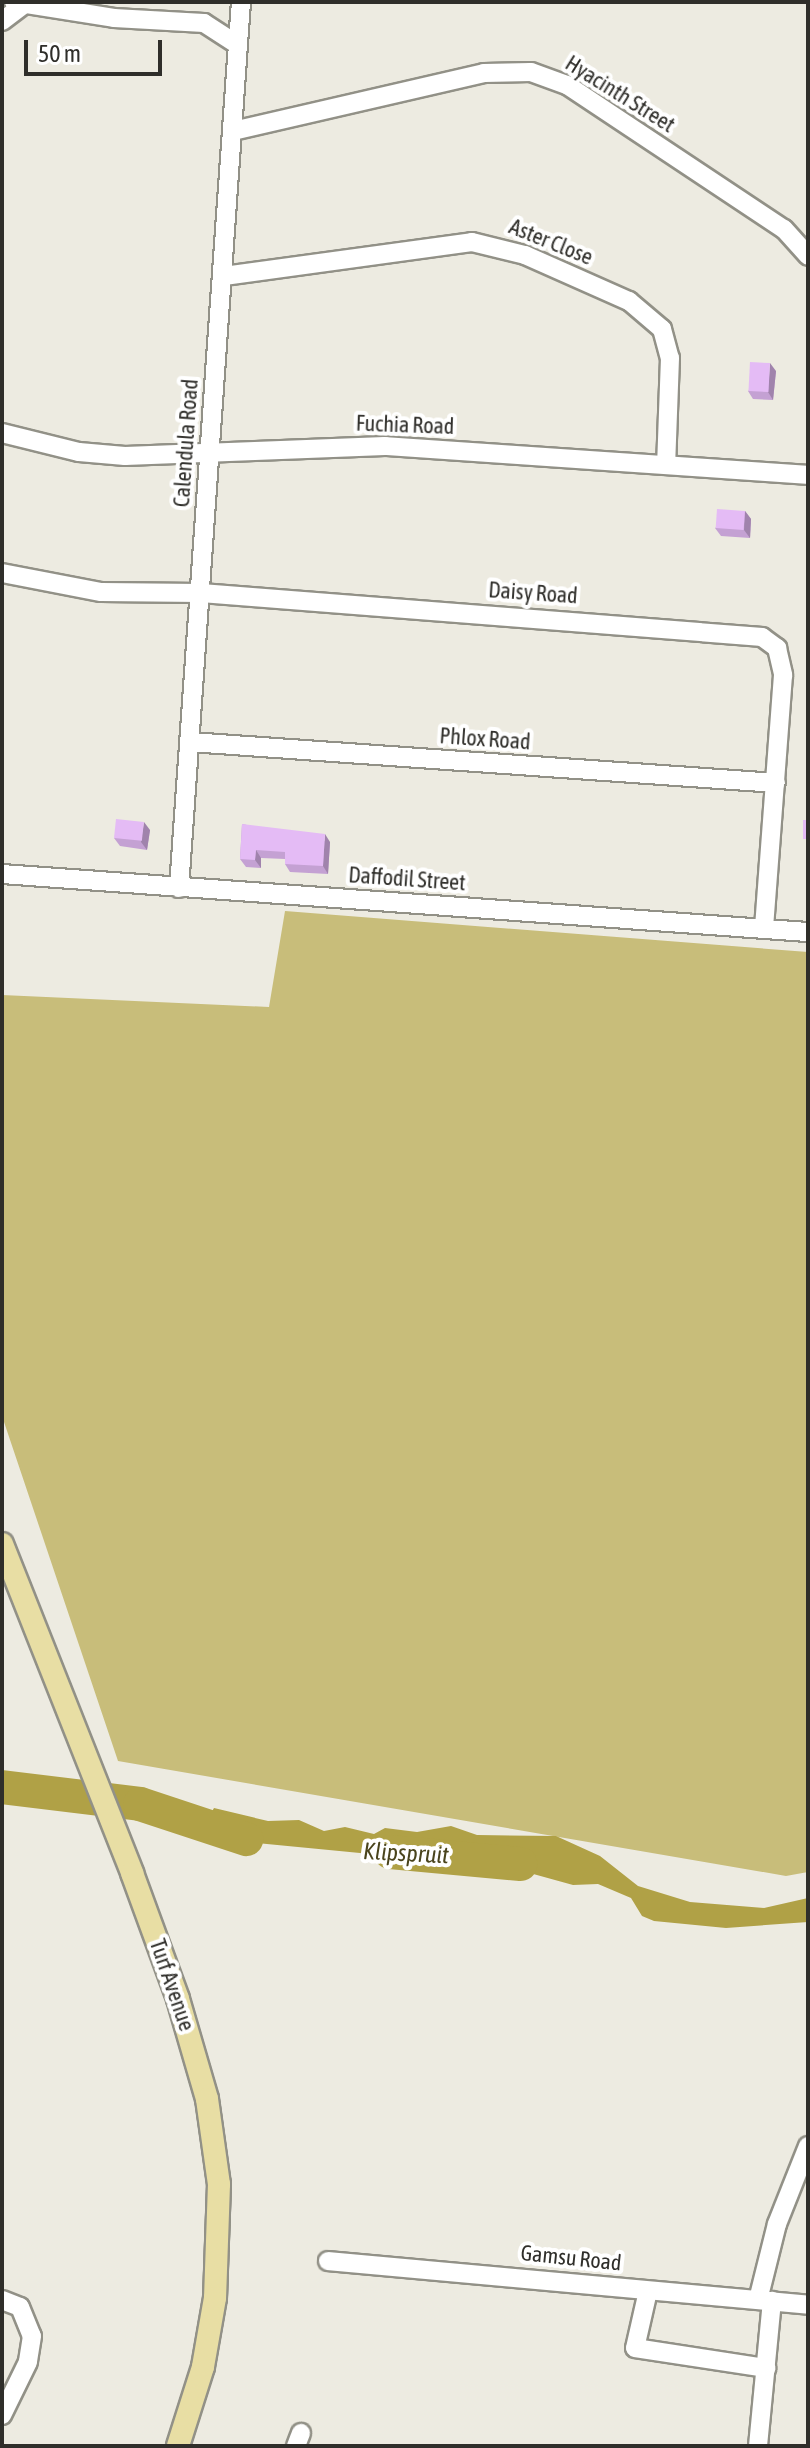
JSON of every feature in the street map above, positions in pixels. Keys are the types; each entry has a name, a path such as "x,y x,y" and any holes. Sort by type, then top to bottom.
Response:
{"main road":[{"name":"Turf Avenue","path":"2,1544 132,1873 196,2056 219,2184 211,2323 192,2410 178,2446"}],"street":[{"name":"Calendula Road","path":"179,888 241,2"},
{"path":"2,21 21,3 204,23 238,45"},
{"name":"Hyacinth Street","path":"233,131 484,73 531,72 567,85 784,229 808,256"},
{"name":"Aster Close","path":"224,276 472,242 525,255 629,301 662,329 670,358 666,465"},
{"name":"Fuchia Road","path":"2,433 100,454 385,446 808,475"},
{"name":"Daisy Road","path":"2,573 75,590 201,593 752,634 771,642 782,665 764,928"},
{"name":"Phlox Road","path":"190,742 776,783"},
{"name":"Daffodil Street","path":"2,874 808,932"},
{"path":"758,2446 766,2368 765,2300 777,2224 808,2146"},
{"name":"Gamsu Road","path":"328,2261 808,2305"},
{"path":"648,2291 635,2348 766,2368"},
{"path":"2,2300 20,2307 32,2336 28,2362 2,2415"}],"shaded area":[{"path":"285,911 808,952 808,1872 786,1876 118,1761 2,1416 2,995 269,1007"}],"water":[{"path":"214,1808 268,1821 299,1820 324,1831 345,1827 374,1834 385,1828 417,1832 451,1826 477,1835 556,1836 600,1856 638,1886 690,1902 764,1908 808,1898 808,1922 726,1928 654,1921 642,1916 631,1898 598,1884 573,1885 447,1850 422,1859 237,1841 202,1829"}],"building":[{"path":"750,362 770,363 768,392 748,391"},
{"path":"717,509 745,511 744,530 716,528"},
{"path":"116,819 144,822 142,841 114,838"},
{"path":"803,820 808,820 808,839 803,839"},
{"path":"242,824 325,834 323,866 285,864 285,852 256,850 255,860 240,859"}],"waterway":[{"name":"Klipspruit","path":"2,1787 140,1804 246,1839"},
{"name":"Klipspruit","path":"390,1852 520,1864"}]}
